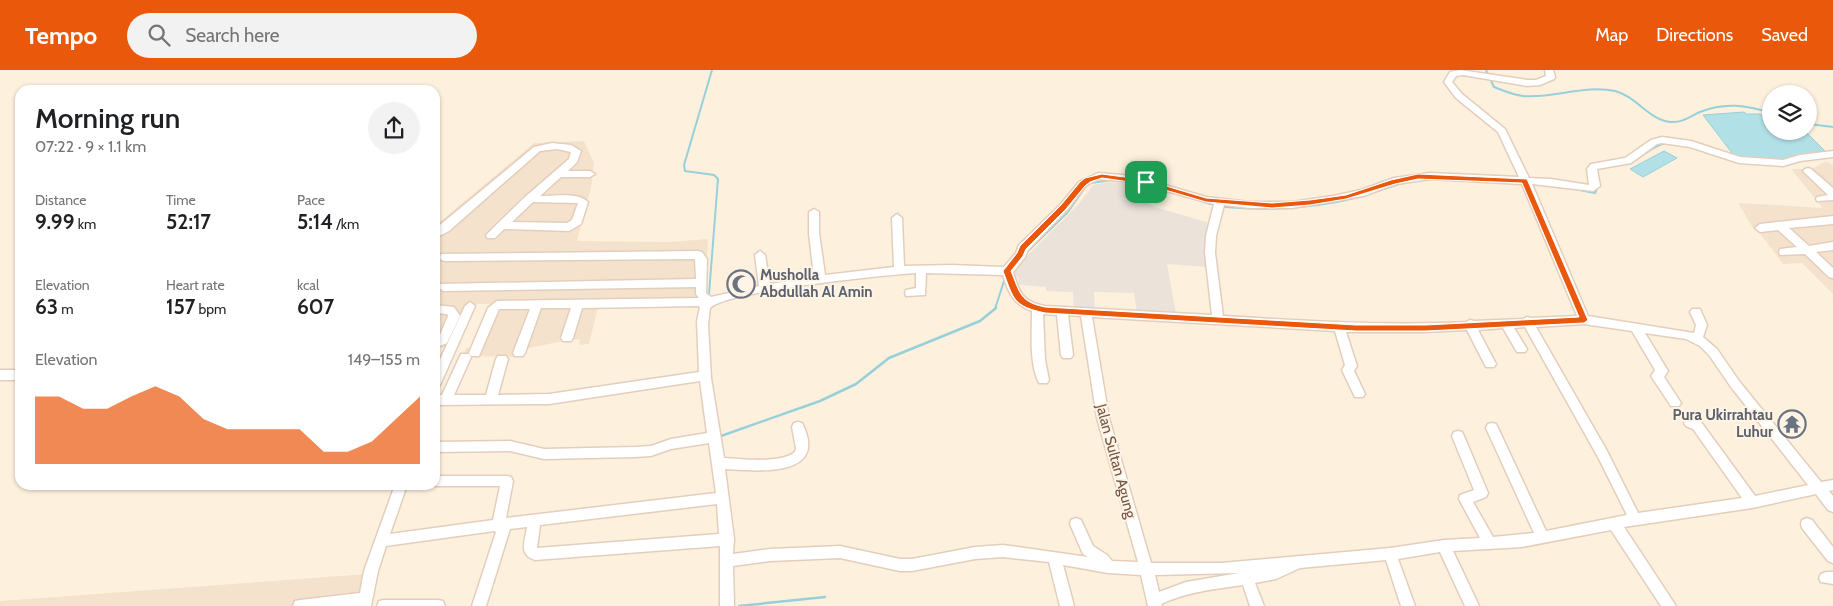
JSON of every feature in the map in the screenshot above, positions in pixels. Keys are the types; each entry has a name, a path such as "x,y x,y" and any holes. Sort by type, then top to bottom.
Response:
{"street":[{"path":"1549,70 1551,77 1537,83 1492,78 1478,74 1456,73 1450,77 1448,82 1458,96 1502,131 1584,320"},
{"path":"1007,271 1021,254 1023,248 1064,207 1082,184 1098,176 1146,182 1190,196 1220,202 1272,205 1310,203 1346,197 1394,181 1418,176 1594,188 1592,170 1594,166 1628,161 1658,141 1691,144 1739,160 1753,162 1782,163 1800,158 1833,154"},
{"path":"440,231 538,149 549,146 576,151 574,160 491,235"},
{"path":"1808,171 1833,196"},
{"path":"558,174 590,174"},
{"path":"1821,199 1833,196"},
{"path":"501,225 572,226 577,222 583,202 579,200 529,199"},
{"path":"1218,321 1210,253 1211,236 1220,202"},
{"path":"814,212 814,233 820,280"},
{"path":"897,218 899,270"},
{"path":"1760,228 1833,220"},
{"path":"1780,226 1833,274"},
{"path":"1784,252 1833,246"},
{"path":"445,257 698,255 702,260 701,294 708,304"},
{"path":"760,255 765,289"},
{"path":"441,399 470,355 495,306 698,302 708,304 724,296 820,280 899,270 971,267 1007,271"},
{"path":"918,296 920,269"},
{"path":"1007,271 1018,299 1029,307 1062,312 1339,327 1395,328 1584,320 1696,338 1713,352 1735,384 1833,506"},
{"path":"443,287 701,283"},
{"path":"567,338 578,304"},
{"path":"708,304 704,317 705,376 719,462 727,539 726,606"},
{"path":"519,353 536,305"},
{"path":"440,372 470,306"},
{"path":"440,309 450,310 454,316 443,340 440,342"},
{"path":"1037,309 1039,360 1043,380"},
{"path":"1062,312 1067,355"},
{"path":"1696,312 1703,330 1696,338"},
{"name":"Jalan Sultan Agung","path":"1086,314 1096,389 1155,603"},
{"path":"1527,321 1589,431 1635,519"},
{"path":"1506,323 1521,349"},
{"path":"1470,324 1490,364"},
{"path":"1339,327 1351,366 1348,370 1359,394"},
{"path":"1635,327 1662,371 1658,376 1675,403"},
{"path":"491,398 502,359"},
{"path":"0,375 15,375"},
{"path":"441,399 549,399 705,376"},
{"path":"1690,423 1697,425 1752,502"},
{"path":"719,462 758,465 795,459 800,455 801,450 798,427"},
{"path":"1492,428 1543,538"},
{"path":"1458,436 1482,493 1465,499 1490,544"},
{"path":"440,447 510,446 551,455 651,451 671,444 715,437"},
{"path":"440,481 507,481 501,526 479,606"},
{"path":"727,560 770,555 840,552 900,565 912,565 967,555 1003,551 1054,557 1108,567 1221,569 1390,554 1444,546 1490,544 1543,538 1635,519 1752,502 1833,485"},
{"path":"300,606 365,602 371,571 399,490"},
{"path":"381,542 534,520 723,498"},
{"path":"534,520 530,551 532,553 654,546 727,539"},
{"path":"1076,524 1088,550 1102,559 1108,567"},
{"path":"1614,524 1669,606"},
{"path":"1807,524 1833,557"},
{"path":"1444,546 1472,606"},
{"path":"1390,554 1408,606"},
{"path":"1054,557 1067,606"},
{"path":"1155,603 1180,591 1272,575 1284,571 1296,563"},
{"path":"1247,578 1258,606"},
{"path":"384,606 438,606"}],"shaded area":[{"path":"584,141 594,163 591,188 577,241 669,242 708,239 706,296 700,300 598,307 589,344 579,345 580,339 563,341 524,349 520,357 463,356 466,348 473,348 492,304 469,304 450,347 440,347 440,222 534,143"},
{"path":"1826,161 1833,165 1833,294 1802,263 1783,264 1756,228 1753,228 1738,203 1823,208 1791,169 1812,169"},
{"path":"1108,182 1128,183 1129,195 1158,208 1210,223 1205,239 1208,267 1167,264 1176,314 1137,312 1134,293 1094,292 1095,310 1074,309 1073,292 1046,291 1046,287 1019,285 1018,277 1013,276 1014,269 1078,205 1093,185"},
{"path":"367,574 360,606 0,606 0,601"}],"water":[{"path":"1744,112 1746,114 1760,114 1762,115 1762,140 1814,140 1825,151 1798,156 1785,161 1735,157 1703,115"},
{"path":"1664,151 1677,158 1643,177 1630,169"}],"waterway":[{"path":"709,294 718,179 714,175 685,171 684,165 712,70"},
{"path":"1486,70 1494,87 1512,94 1546,96 1592,89 1615,91 1630,98 1663,121 1675,122 1709,109 1727,106 1762,110"},
{"path":"1817,125 1833,127"},
{"path":"1630,163 1651,149 1665,143"},
{"path":"1028,251 1068,212 1086,186 1091,183 1111,180"},
{"path":"1225,207 1260,209 1312,206 1363,196 1404,183"},
{"path":"1569,188 1595,193 1598,186"},
{"path":"1168,191 1214,205"},
{"path":"995,309 1005,278"},
{"path":"721,436 820,401 856,384 889,358 980,321 995,309"},
{"path":"739,606 825,597"}],"place":[{"name":"Musholla Abdullah Al Amin","path":"741,284"},
{"name":"Pura Ukirrahtau Luhur","path":"1792,424"}],"route":[{"path":"1098,176 1146,182 1206,200 1250,205 1292,205 1346,197 1363,193 1394,181 1418,176 1525,180 1584,320 1527,321 1426,328 1356,328 1086,314 1037,309 1029,307 1018,299 1007,271 1021,254 1023,248 1064,207 1082,184 1098,176"}]}
